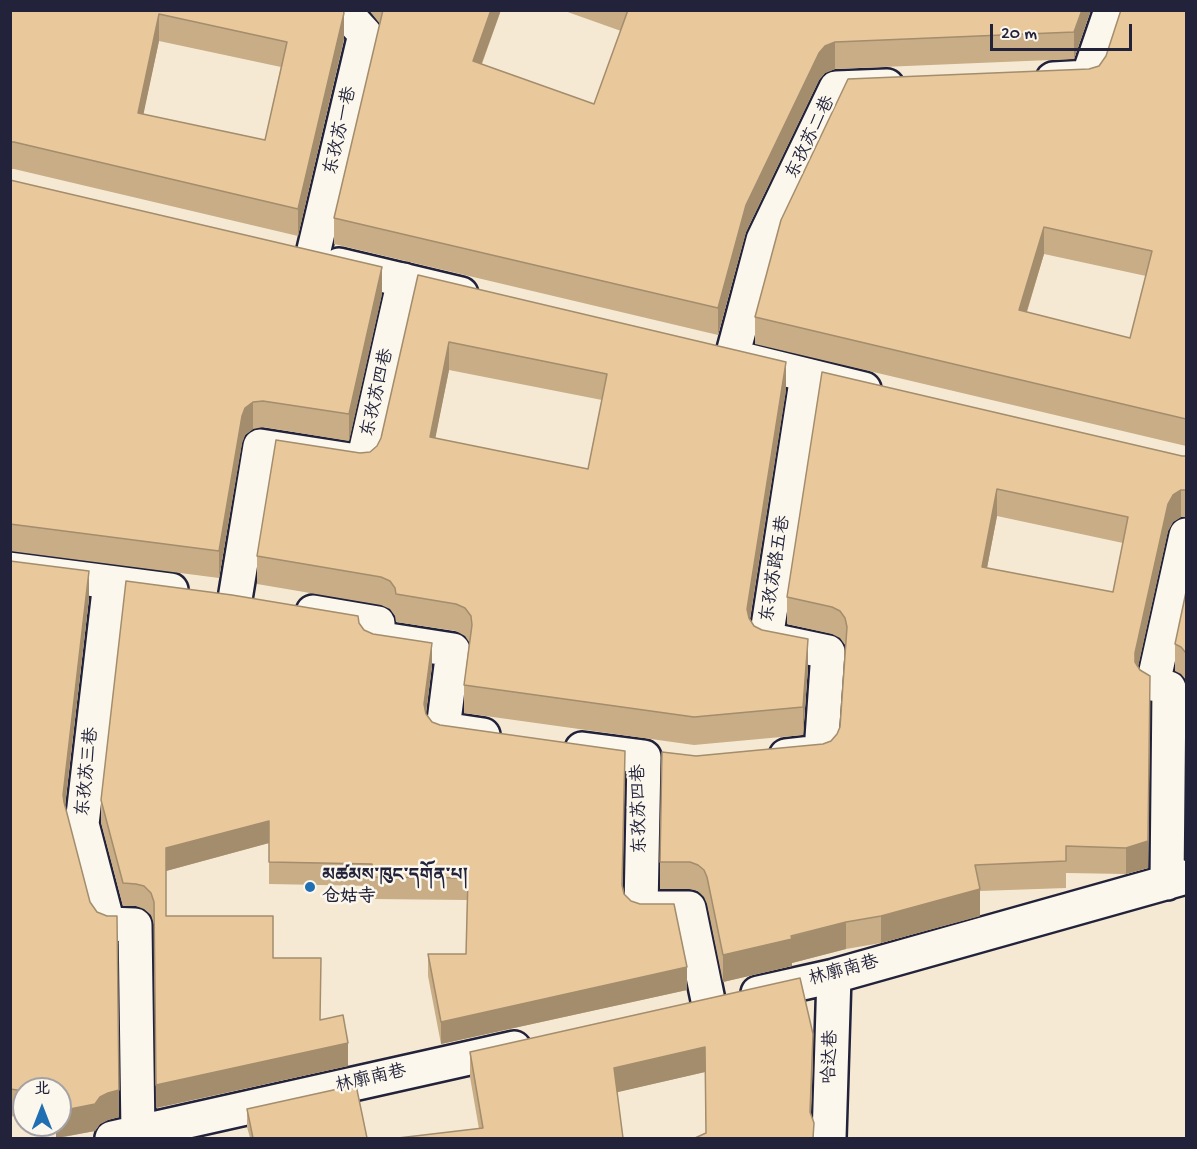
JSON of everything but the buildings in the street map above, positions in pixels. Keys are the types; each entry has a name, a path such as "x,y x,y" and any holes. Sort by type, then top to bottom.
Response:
{"street":[{"name":"东孜苏一巷","path":"343,10 365,34 301,255 404,280"},
{"path":"1020,80 1088,77 1111,10"},
{"name":"东孜苏二巷","path":"732,357 763,240 836,88 917,85"},
{"path":"404,280 495,302"},
{"name":"东孜苏四巷","path":"235,599 260,446 363,462 404,280"},
{"path":"698,349 887,394"},
{"name":"东孜苏路五巷","path":"752,759 820,752 828,652 766,639 807,375"},
{"path":"1177,880 1169,687 1153,684 1186,535"},
{"path":"10,569 235,599 378,623 376,638 453,650 443,729 517,740"},
{"name":"东孜苏三巷","path":"110,582 82,824 108,924 135,926 129,1126"},
{"name":"东孜苏四巷","path":"552,744 659,759 641,908 689,908 697,1007"},
{"name":"林廓南巷","path":"697,1007 834,976 1177,880"},
{"name":"哈达巷","path":"829,1138 834,976"},
{"path":"129,1126 142,993"},
{"name":"林廓南巷","path":"129,1126 546,1041"}],"place":[{"name":"མཚམས་ཁུང་དགོན་པ། 仓姑寺","path":"310,887"}]}
